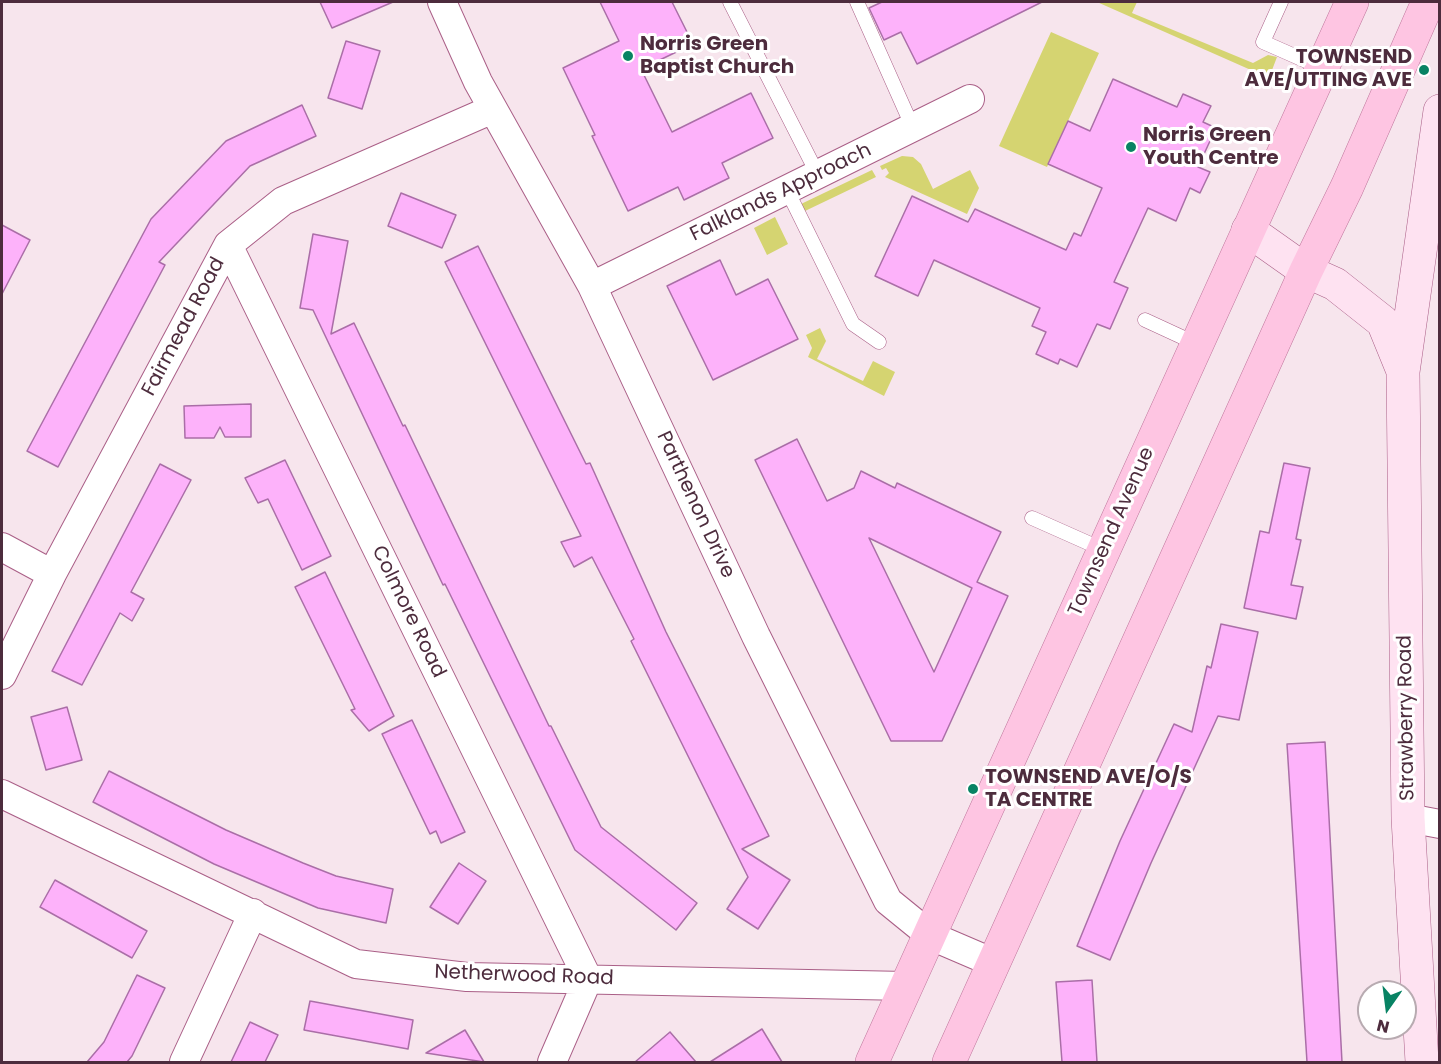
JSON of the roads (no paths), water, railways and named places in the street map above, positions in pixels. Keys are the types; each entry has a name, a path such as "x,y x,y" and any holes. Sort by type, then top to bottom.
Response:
{"main road":[{"name":"Townsend Avenue","path":"880,1060 906,986 1352,2"},
{"path":"949,1062 1306,271 1347,187 1428,7"},
{"name":"Strawberry Road","path":"1422,1062 1424,821 1403,372 1440,111"},
{"name":"Strawberry Road","path":"1248,230 1306,271 1335,284 1383,322 1403,372"}],"street":[{"name":"Parthenon Drive","path":"442,2 478,82 592,286 756,636 888,901 930,936 994,963"},
{"name":"Falklands Approach","path":"592,286 970,99"},
{"name":"Fairmead Road","path":"2,675 52,574 228,245 283,201 493,109"},
{"name":"Colmore Road","path":"228,245 588,980"},
{"path":"2,547 52,574"},
{"name":"Netherwood Road","path":"2,794 356,964 467,977 906,986"},
{"path":"184,1062 253,913"},
{"path":"552,1062 588,980"}],"lane":[{"path":"730,2 818,175"},
{"path":"857,2 913,128"},
{"path":"1281,2 1263,42 1322,68"},
{"path":"787,190 853,324 879,342"},
{"path":"1144,320 1197,344"},
{"path":"1032,518 1104,550"}],"place":[{"name":"Norris Green Baptist Church","path":"628,56"},
{"name":"TOWNSEND AVE/UTTING AVE","path":"1424,70"},
{"name":"Norris Green Youth Centre","path":"1131,147"},
{"name":"TOWNSEND AVE/O/S TA CENTRE","path":"973,789"}]}
